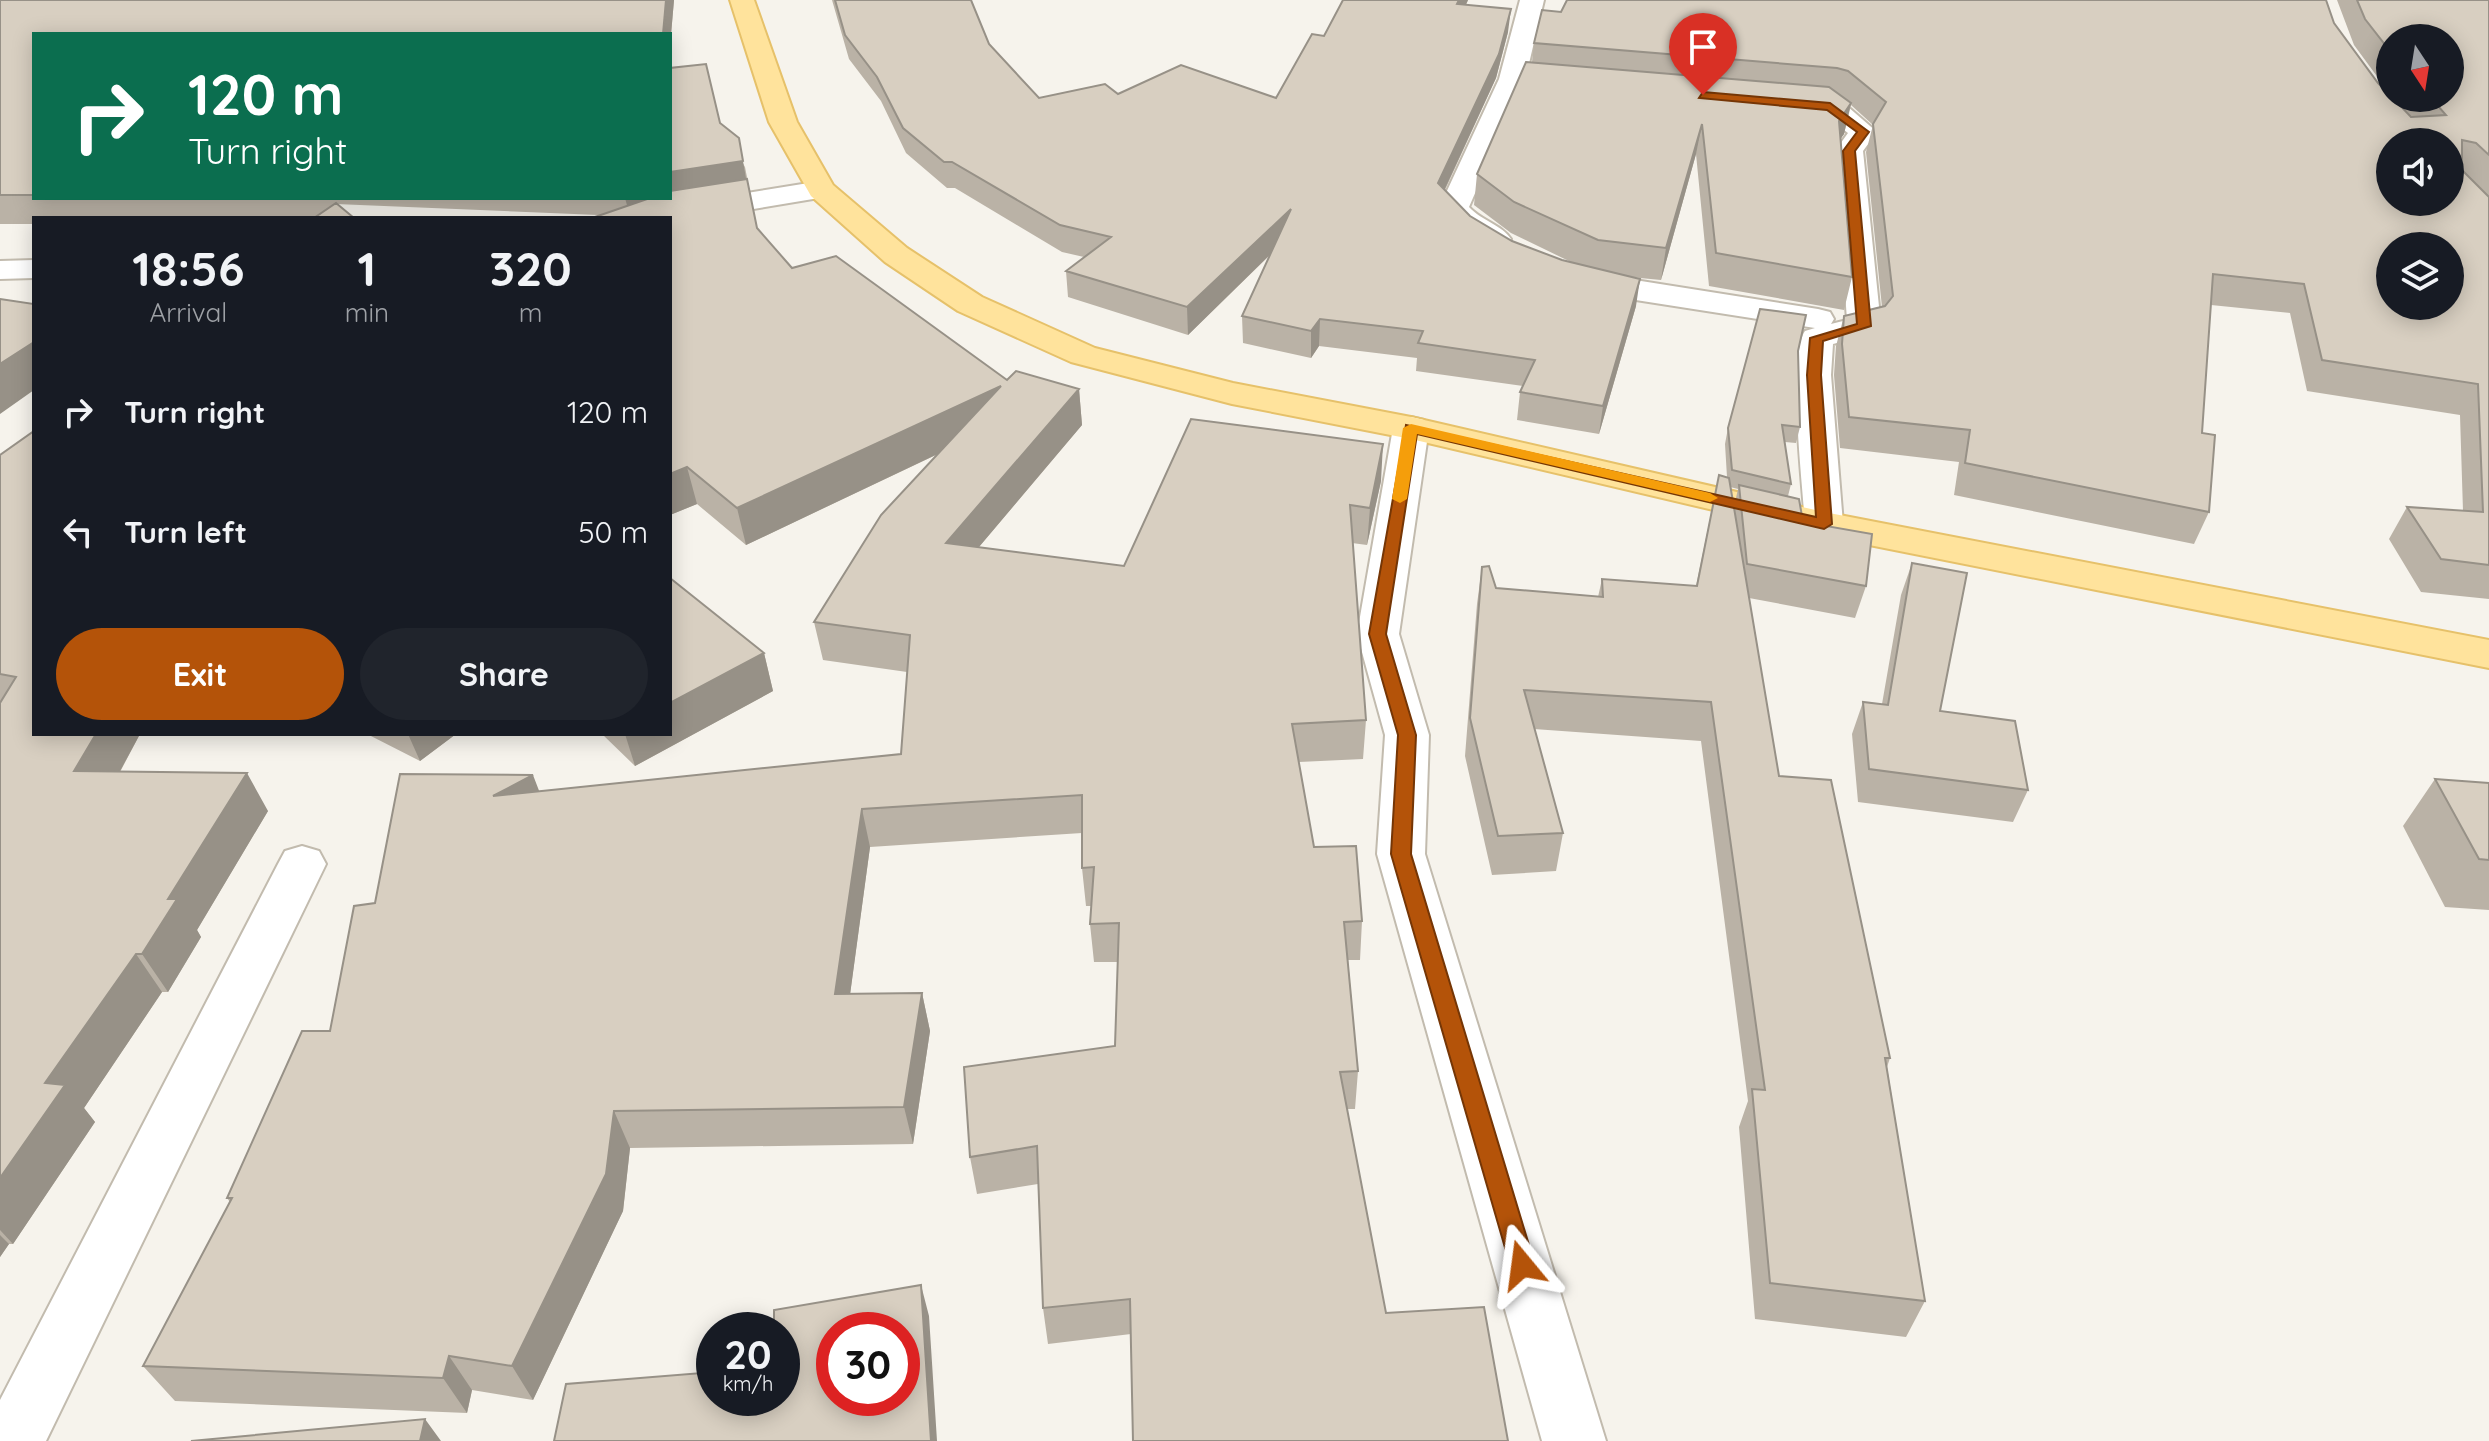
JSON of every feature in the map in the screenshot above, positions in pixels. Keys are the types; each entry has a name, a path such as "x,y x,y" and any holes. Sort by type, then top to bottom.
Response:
{"main road":[{"path":"742,0 783,122 821,190 896,255 970,304 1083,355 1232,393 1411,428 1824,524 2489,654"},
{"path":"2425,640 2489,670"}],"street":[{"path":"1519,252 1469,225 1454,208 1512,79 1532,0"},
{"path":"1512,79 1607,87"},
{"path":"1767,101 1830,106 1863,132 1849,151 1864,326"},
{"path":"659,216 821,190"},
{"path":"0,270 32,269"},
{"path":"1556,273 1585,284 1864,326"},
{"path":"1824,524 1814,375 1817,338 1864,326"},
{"path":"1411,428 1378,634 1407,735 1401,854 1574,1441"},
{"path":"13,1441 302,864"}],"building":[{"path":"0,0 666,0 663,32 32,32 32,195 0,195"},
{"path":"835,0 971,0 989,44 1039,98 1105,84 1118,94 1181,65 1276,98 1312,34 1324,36 1343,0 1459,0 1457,4 1511,9 1499,54 1438,183 1470,216 1512,241 1562,260 1640,279 1603,406 1520,392 1535,360 1418,343 1423,331 1320,319 1311,331 1242,316 1291,209 1187,307 1066,271 1111,237 1060,225 952,162 944,162 903,128 877,77 845,35"},
{"path":"1567,0 2326,0 2334,23 2376,80 2376,112 2406,112 2411,117 2464,112 2464,24 2376,24 2376,33 2365,19 2357,0 2489,0 2489,155 2476,143 2464,140 2464,128 2376,128 2376,216 2464,216 2464,172 2489,197 2489,565 2441,559 2407,507 2483,512 2478,384 2322,360 2304,284 2213,274 2202,433 2215,435 2209,512 1965,463 1970,430 1849,417 1842,344 1844,316 1885,306 1893,296 1873,124 1886,102 1848,71 1837,68 1534,43 1542,10 1561,12"},
{"path":"1526,62 1829,87 1851,103 1839,121 1852,277 1716,253 1702,124 1666,248 1598,240 1514,202 1477,174"},
{"path":"706,64 720,123 739,138 743,161 672,172 672,68"},
{"path":"747,179 757,228 792,268 836,256 1007,380 1016,371 1079,389 946,543 1124,566 1191,419 1383,444 1370,508 1350,505 1366,720 1292,724 1314,847 1356,846 1362,921 1344,922 1358,1071 1340,1072 1386,1313 1484,1307 1508,1441 1133,1441 1130,1299 1043,1308 1037,1146 970,1157 964,1067 1115,1046 1119,923 1090,924 1094,867 1082,868 1082,795 862,809 835,994 922,993 904,1107 614,1111 606,1174 512,1366 449,1356 443,1378 143,1366 232,1198 227,1198 302,1031 330,1031 354,906 375,903 400,774 533,775 493,796 901,754 910,635 814,622 881,515 1001,386 737,508 687,467 672,473 672,216 598,216 644,200 672,200 672,191"},
{"path":"336,203 352,216 317,216"},
{"path":"0,299 32,304 32,343 0,364"},
{"path":"1760,309 1806,315 1798,351 1800,427 1782,425 1791,484 1732,470 1728,428"},
{"path":"32,432 32,736 95,736 74,771 247,773 168,899 177,899 142,954 136,954 45,1083 65,1085 0,1178 0,703 16,677 0,674 0,455"},
{"path":"1719,475 1729,478 1779,776 1831,780 1890,1058 1885,1058 1925,1301 1770,1283 1752,1089 1765,1090 1711,702 1524,690 1563,833 1498,836 1470,718 1482,567 1489,566 1496,588 1603,597 1602,579 1697,586"},
{"path":"1739,485 1799,499 1803,522 1872,534 1866,586 1747,564"},
{"path":"1912,563 1967,573 1940,711 2015,721 2028,790 1869,769 1863,702 1888,705"},
{"path":"672,580 764,653 672,702"},
{"path":"2435,779 2489,783 2489,860 2479,859"},
{"path":"921,1285 931,1441 554,1441 566,1384 696,1373 696,1416 800,1416 800,1312 774,1312"},
{"path":"425,1419 420,1441 191,1441"}],"slow traffic":[{"path":"1400,499 1411,428 1710,498"}],"route":[{"path":"1522,1265 1401,854 1407,735 1378,634 1411,428 1824,524 1814,375 1817,338 1864,326 1849,151 1863,132 1830,106 1703,95"}]}
